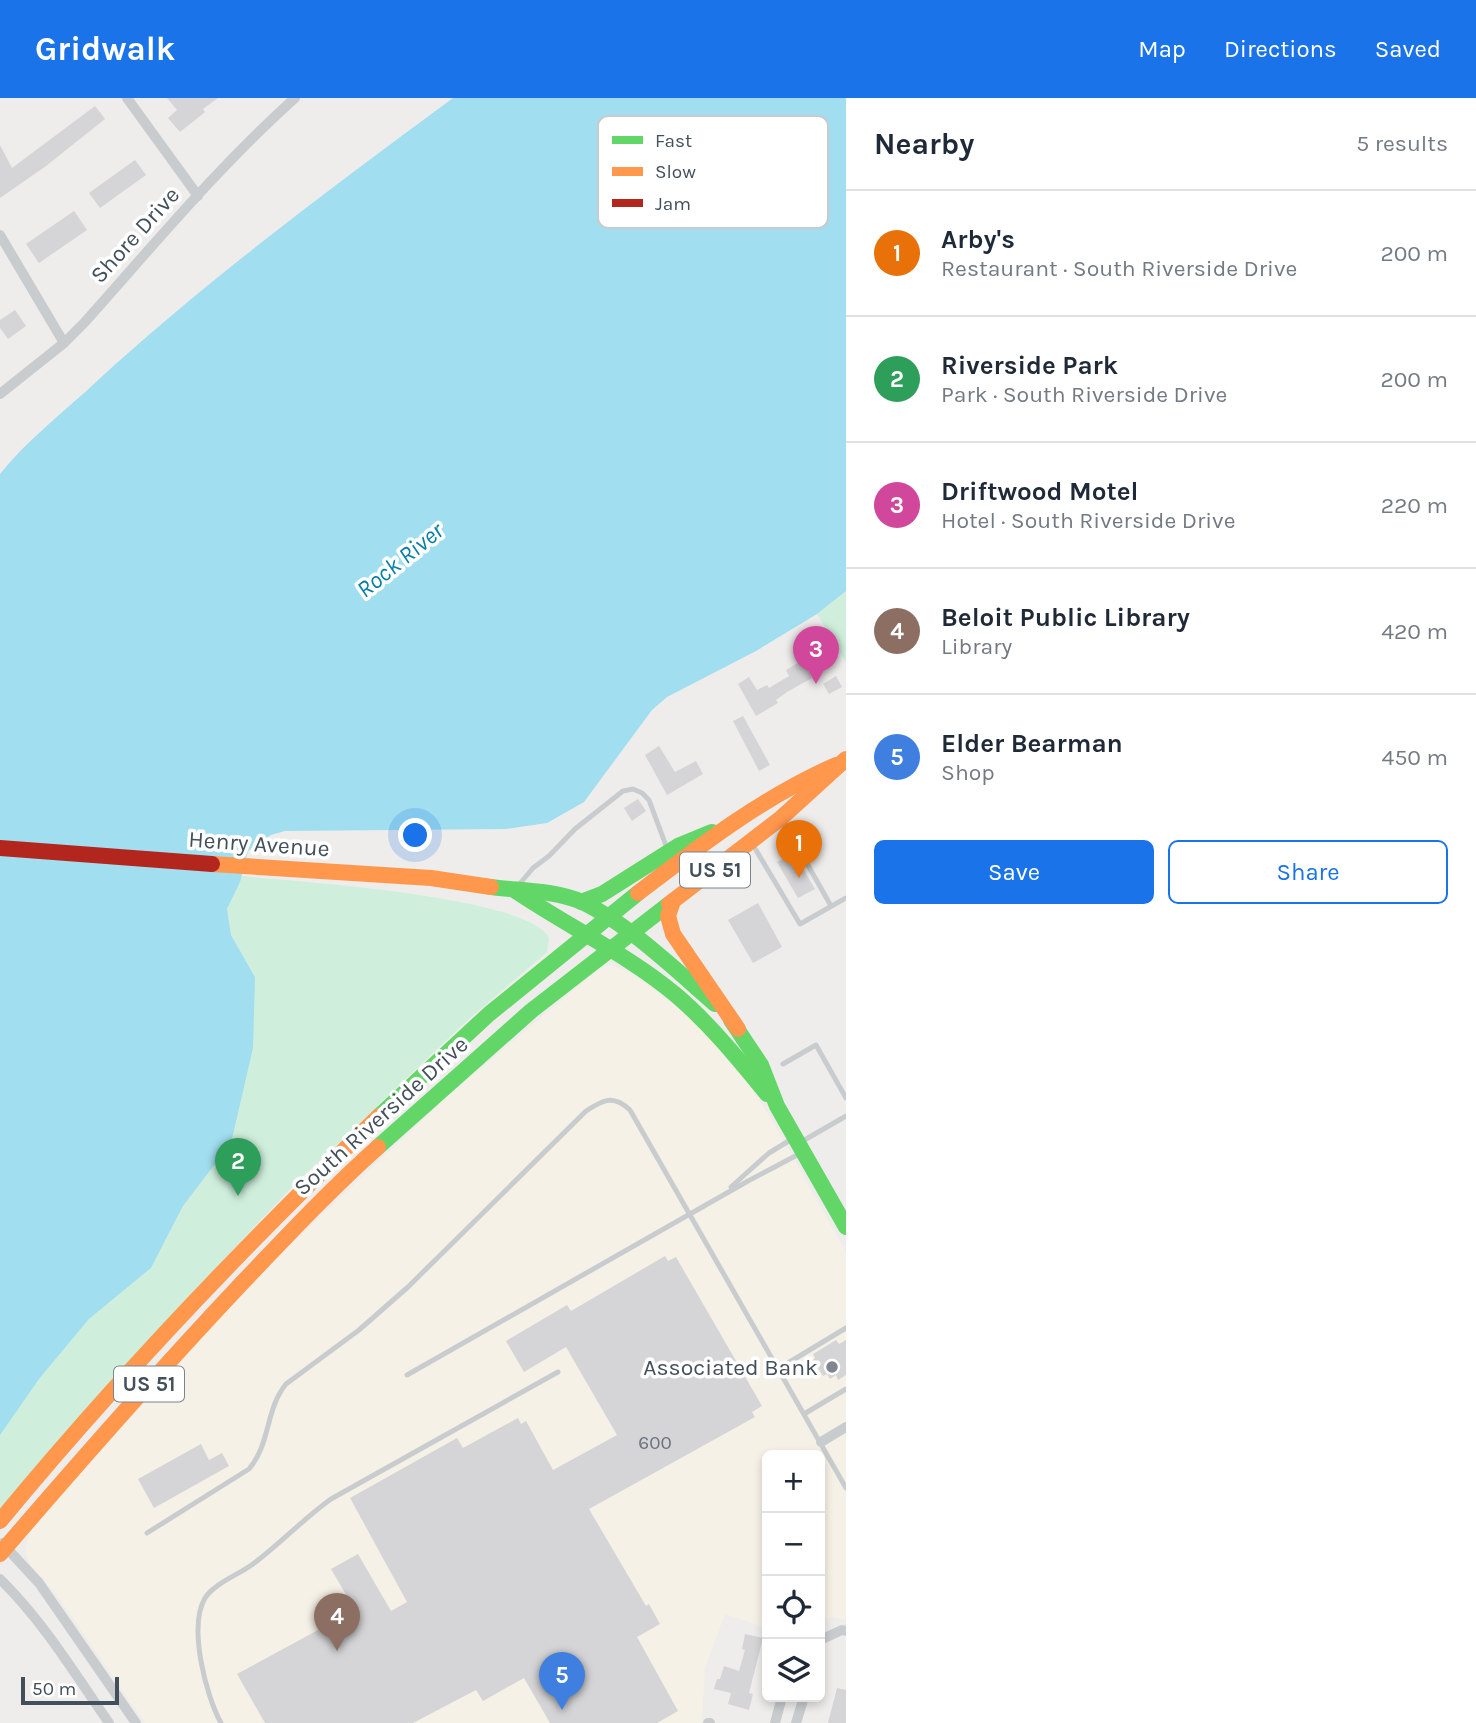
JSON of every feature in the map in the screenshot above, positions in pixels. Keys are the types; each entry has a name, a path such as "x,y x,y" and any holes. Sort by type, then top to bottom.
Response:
{"main road":[{"name":"South Riverside Drive","path":"2,1548 123,1412 303,1219 359,1164 531,1012 782,818 843,761"},
{"name":"South Riverside Drive","path":"0,1521 88,1416 141,1358 319,1174 415,1080 582,934 724,827 786,787 843,761"},
{"path":"581,902 602,894 668,851 724,827"},
{"name":"Henry Avenue","path":"0,848 431,878 554,894 581,902 606,916 700,989 738,1029 761,1065 777,1106 846,1227"},
{"name":"Henry Avenue","path":"514,890 659,981 723,1039 777,1106"},
{"path":"673,901 668,916 673,934 738,1029"}],"street":[{"path":"127,98 198,195"},
{"name":"Shore Drive","path":"0,394 64,343 198,195 260,130 295,98"},
{"path":"0,235 64,343"},
{"path":"821,1443 846,1427"},
{"path":"2,1548 39,1583 136,1723"},
{"path":"0,1578 16,1594 48,1636 109,1723"},
{"path":"822,1639 846,1631"},
{"path":"775,1723 781,1702"},
{"path":"796,1723 802,1702"}],"lane":[{"path":"514,890 533,868 575,829 622,791 633,789 649,800 668,851"},
{"path":"782,818 831,906"},
{"path":"751,842 800,925 846,898"},
{"path":"783,1064 816,1045 846,1098"},
{"path":"147,1533 249,1469 261,1453 276,1399 286,1384 361,1328 400,1294 577,1120 600,1102 610,1098 630,1110 846,1488"},
{"path":"407,1375 723,1195 846,1116"},
{"path":"723,1195 769,1153 799,1144"},
{"path":"778,1369 846,1328"},
{"path":"221,1723 206,1681 199,1635 200,1612 208,1595 251,1566 300,1522 331,1499 558,1372"},
{"path":"804,1414 846,1389"}],"shaded area":[{"path":"611,965 633,974 693,1019 740,1071 770,1117 846,1252 846,1620 833,1617 825,1619 825,1450 762,1450 762,1626 725,1614 705,1667 702,1723 145,1723 56,1594 30,1564 26,1545 32,1528 211,1326 288,1247 449,1095 603,967"}],"green space":[{"path":"846,591 846,662 817,614"},
{"path":"241,876 407,893 500,911 532,923 549,938 547,952 469,1019 294,1185 189,1296 0,1509 0,1432 39,1379 89,1319 151,1268 183,1206 231,1143 255,977 231,935 227,909"}],"water":[{"name":"Rock River","path":"453,98 846,98 846,591 817,614 756,651 667,697 652,710 584,802 547,823 506,829 285,831 271,835 248,851 240,882 227,909 231,935 255,977 253,1048 231,1143 183,1206 151,1268 89,1319 39,1379 0,1435 0,474 46,426 138,344 316,200"}],"building":[{"path":"167,98 218,98 180,132 168,118 177,110"},
{"path":"95,106 105,119 0,198 0,145 12,168"},
{"path":"135,160 146,175 100,208 89,193"},
{"path":"74,211 87,230 39,263 26,244"},
{"path":"15,310 26,326 8,339 0,328 0,320"},
{"path":"803,660 812,678 787,692 776,700 778,703 756,716 738,684 749,677 757,690 767,685 769,688 789,676 786,670"},
{"path":"836,676 842,687 829,694 823,684"},
{"path":"743,716 770,765 759,771 733,721"},
{"path":"659,746 675,772 696,761 703,774 667,795 645,755"},
{"path":"638,799 646,811 632,821 624,808"},
{"path":"794,853 815,889 798,898 777,862"},
{"path":"758,903 782,947 753,963 728,920"},
{"path":"665,1256 668,1261 676,1257 762,1406 752,1412 755,1417 589,1509 646,1606 649,1604 660,1624 637,1637 678,1711 657,1723 550,1723 524,1678 483,1701 476,1690 413,1723 265,1723 237,1674 355,1610 331,1569 358,1554 391,1611 407,1602 350,1498 457,1438 463,1448 518,1418 521,1424 526,1421 553,1470 617,1435 566,1347 524,1372 506,1341 567,1305 571,1311"},
{"name":"Associated Bank","path":"836,1340 839,1344 846,1340 846,1375 838,1380 836,1375 830,1379 827,1374 823,1376 813,1360 813,1354"},
{"path":"201,1444 209,1460 222,1453 229,1466 154,1508 138,1479"},
{"path":"745,1634 762,1638 749,1693 753,1694 749,1710 728,1704 731,1693 714,1689 724,1666 739,1671 745,1650 742,1649"},
{"path":"837,1688 846,1690 846,1723 828,1723"}],"traffic: fast":[{"path":"581,902 602,894 678,846 712,832"},
{"path":"491,887 549,893 582,902 634,935 715,1004"},
{"path":"514,890 617,953 676,995 735,1055 767,1094"},
{"path":"379,1116 489,1014 638,893"},
{"path":"378,1147 531,1011 669,904"},
{"path":"731,1020 761,1065 777,1106 846,1227"}],"traffic: slow":[{"path":"669,904 781,818 846,759"},
{"path":"638,893 758,807 836,765"},
{"path":"212,864 431,878 491,887"},
{"path":"673,901 668,916 673,934 738,1029"},
{"path":"0,1521 90,1415 184,1313 280,1213 379,1116"},
{"path":"0,1554 211,1316 308,1214 378,1147"}],"traffic: jam":[{"path":"0,848 212,864"}],"place":[{"name":"Driftwood Motel","path":"816,684"},
{"name":"Arby's","path":"799,878"},
{"name":"Riverside Park","path":"238,1196"},
{"name":"Associated Bank","path":"832,1367"},
{"name":"Beloit Public Library","path":"337,1651"},
{"name":"Elder Bearman","path":"562,1710"}]}
